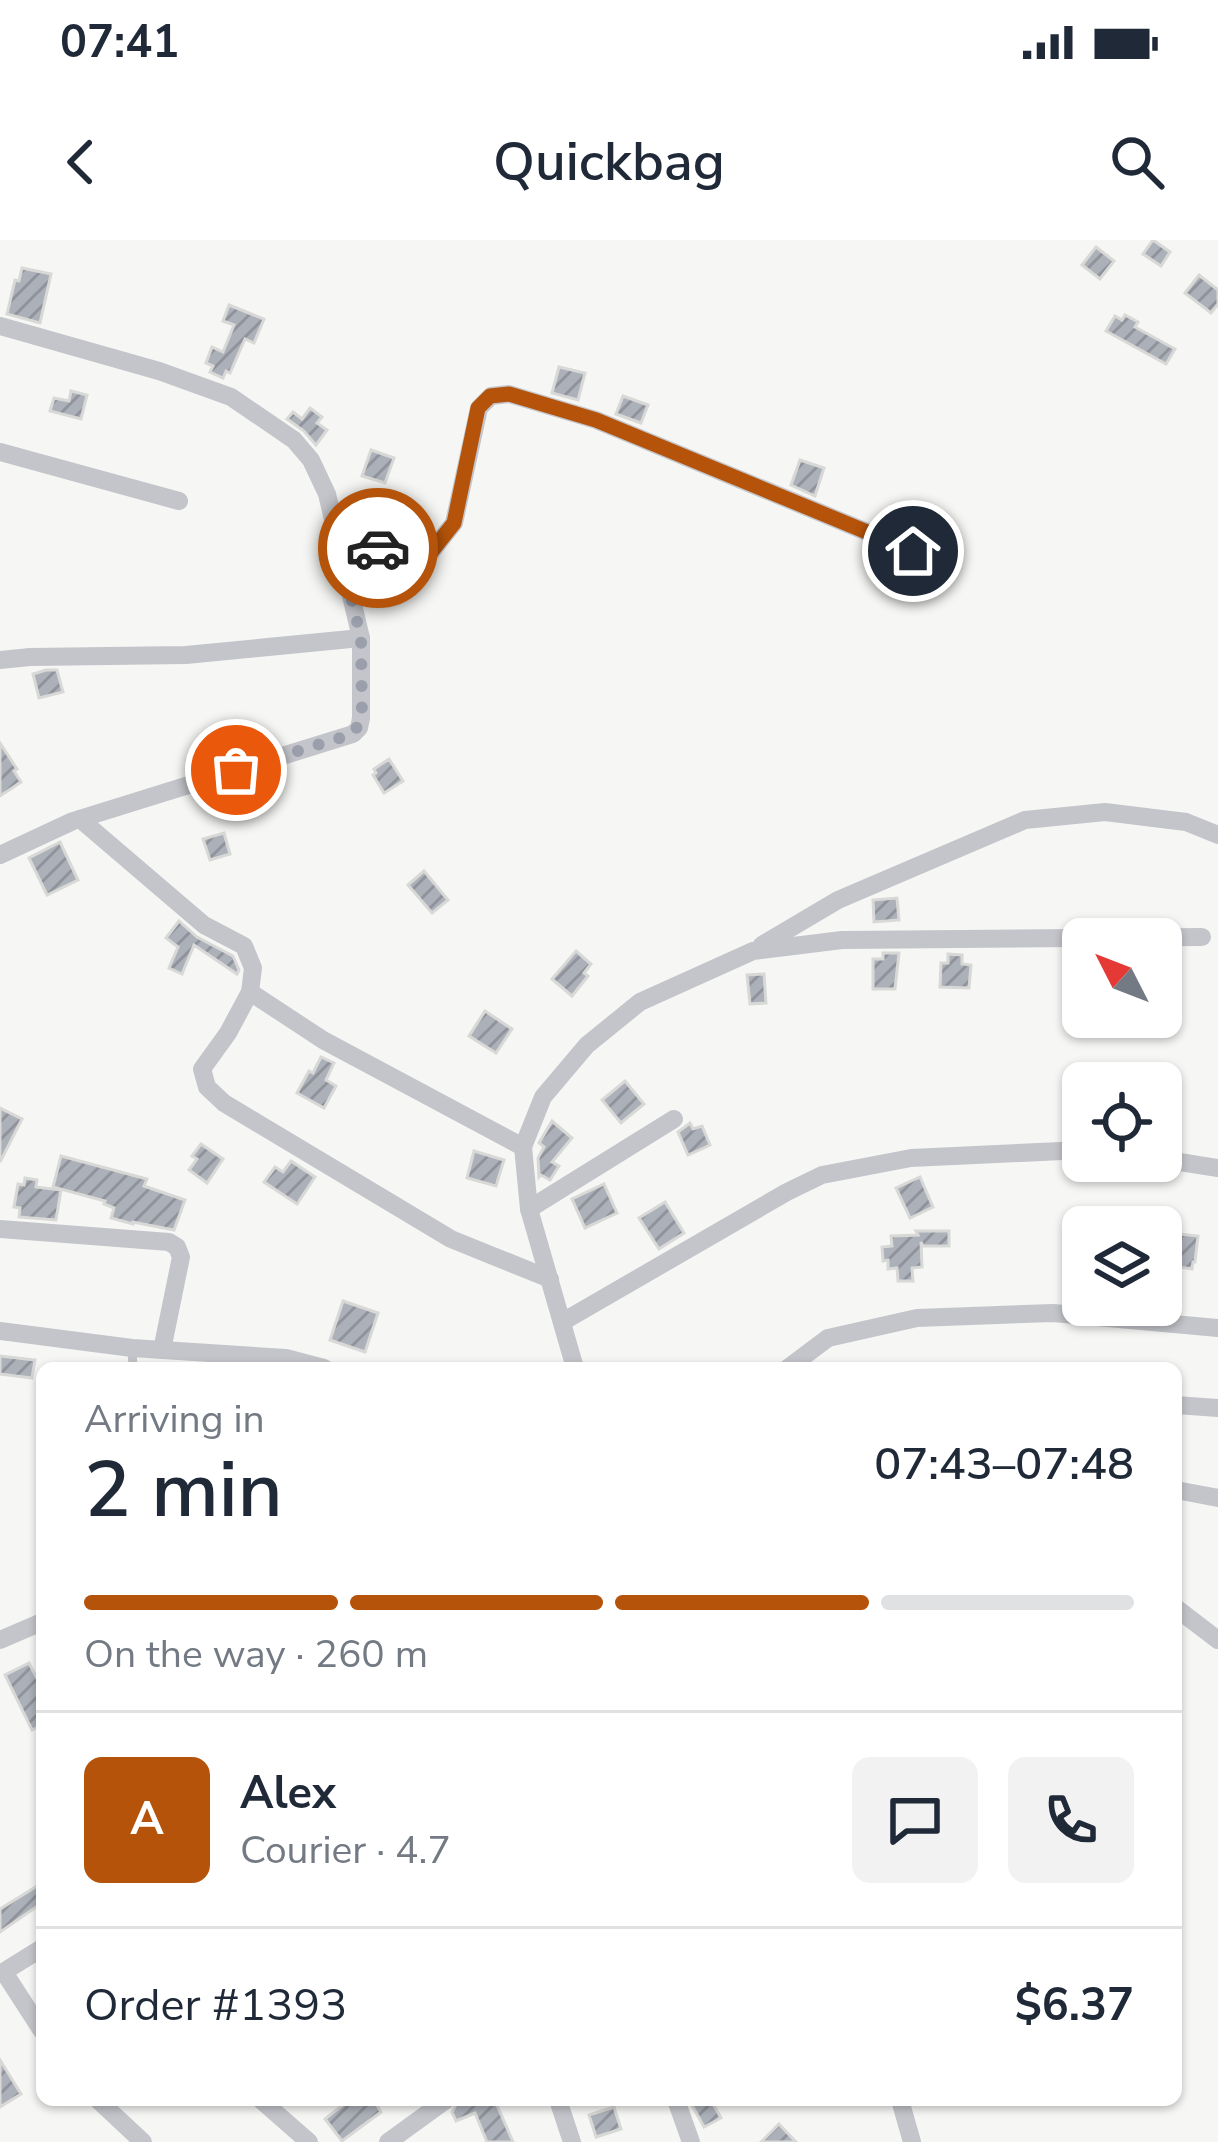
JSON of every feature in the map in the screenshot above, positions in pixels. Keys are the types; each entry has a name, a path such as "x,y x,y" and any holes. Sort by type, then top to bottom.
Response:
{"street":[{"path":"0,326 160,370 231,397 294,440 327,494 361,638 362,718 353,734 80,819 0,855"},
{"path":"337,538 420,558 431,552 454,523 478,408 490,396 509,394 596,420 913,551"},
{"path":"0,452 178,501"},
{"path":"0,661 185,655 361,638"},
{"path":"574,1362 529,1209 524,1147 543,1097 587,1045 640,1002 752,951 838,900 1024,820 1105,812 1186,822 1218,835"},
{"path":"80,819 204,925 244,946 253,968 250,992 202,1069 207,1087 224,1103 451,1239 550,1279"},
{"path":"752,951 842,940 1202,937"},
{"path":"250,992 323,1040 524,1147"},
{"path":"529,1209 674,1119"},
{"path":"564,1322 822,1175 911,1158 1062,1151"},
{"path":"1182,1162 1218,1168"},
{"path":"0,1229 127,1237 177,1247 181,1257 162,1350"},
{"path":"796,1362 828,1338 917,1318 1053,1313 1218,1328"},
{"path":"0,1330 132,1358 162,1350 301,1362"},
{"path":"1182,1405 1218,1408"},
{"path":"1182,1491 1218,1498"},
{"path":"1182,1613 1218,1640"},
{"path":"0,1640 36,1625"},
{"path":"36,1952 2,1972 36,2022"},
{"path":"104,2106 142,2142"},
{"path":"268,2106 309,2142"},
{"path":"388,2142 430,2106"},
{"path":"560,2106 572,2142"},
{"path":"678,2106 691,2142"},
{"path":"902,2106 912,2142"}],"building":[{"path":"1153,240 1170,252 1161,266 1143,254"},
{"path":"1096,247 1114,261 1100,279 1082,265"},
{"path":"22,268 51,274 40,323 7,314"},
{"path":"1199,275 1218,290 1218,304 1211,313 1185,293"},
{"path":"229,305 264,319 254,343 245,339 230,373 226,371 223,378 210,372 213,366 206,363 212,347 223,352 234,325 223,321"},
{"path":"1125,315 1138,322 1135,327 1175,349 1166,364 1106,331 1115,316 1122,320"},
{"path":"559,367 585,373 578,400 552,393"},
{"path":"71,391 87,395 81,419 50,411 54,398 69,401"},
{"path":"623,396 648,405 641,423 616,414"},
{"path":"310,408 322,417 317,423 327,430 316,445 287,419 293,412 302,419"},
{"path":"371,450 394,458 385,483 362,476"},
{"path":"800,460 824,468 815,496 791,485"},
{"path":"57,670 63,692 39,698 33,674"},
{"path":"0,743 21,782 0,796"},
{"path":"389,759 403,781 384,793 373,775"},
{"path":"224,833 230,854 210,860 203,839"},
{"path":"60,842 78,880 47,895 29,858"},
{"path":"424,871 448,900 432,913 408,885"},
{"path":"897,898 899,920 874,922 873,900"},
{"path":"179,921 197,937 233,956 237,974 194,945 182,974 169,968 178,947 166,938"},
{"path":"576,951 591,964 572,996 552,979"},
{"path":"883,953 899,953 895,989 873,989 873,959 883,959"},
{"path":"948,954 962,955 962,964 971,965 969,988 940,987 941,963 948,963"},
{"path":"764,974 766,1003 750,1004 747,975"},
{"path":"485,1011 512,1029 496,1053 469,1036"},
{"path":"321,1057 334,1063 326,1080 336,1086 324,1108 297,1093"},
{"path":"625,1081 644,1104 621,1123 602,1100"},
{"path":"0,1108 22,1119 0,1162"},
{"path":"552,1121 572,1138 552,1162 559,1166 550,1180 539,1177 538,1158 544,1147 539,1143"},
{"path":"690,1123 693,1129 702,1126 710,1145 688,1155 678,1132"},
{"path":"201,1144 223,1159 207,1183 189,1170"},
{"path":"474,1151 504,1160 496,1186 467,1178"},
{"path":"61,1156 147,1179 144,1186 185,1200 174,1230 111,1218 114,1208 105,1201 53,1187"},
{"path":"291,1161 315,1177 297,1204 264,1182 275,1167 283,1172"},
{"path":"920,1177 933,1207 910,1218 896,1188"},
{"path":"25,1178 37,1180 36,1187 61,1190 56,1220 19,1217 20,1208 14,1207 18,1184 24,1185"},
{"path":"604,1184 617,1213 585,1228 572,1199"},
{"path":"665,1202 684,1233 659,1249 639,1218"},
{"path":"916,1231 949,1231 949,1246 923,1246 921,1242 922,1267 912,1268 913,1281 898,1281 897,1268 888,1269 888,1260 883,1261 882,1247 892,1246 891,1236 918,1235"},
{"path":"1182,1234 1198,1236 1192,1269 1182,1267"},
{"path":"343,1301 378,1313 365,1352 330,1340"},
{"path":"0,1356 35,1360 32,1378 0,1374"},
{"path":"29,1663 36,1676 36,1728 32,1730 5,1675"},
{"path":"36,1887 36,1907 0,1932 0,1909"},
{"path":"0,2060 21,2094 0,2107"},
{"path":"341,2106 378,2106 381,2112 342,2141 325,2119"},
{"path":"456,2106 497,2106 513,2142 487,2142 475,2113 456,2121 452,2112"},
{"path":"693,2106 714,2106 721,2118 704,2127"},
{"path":"614,2107 621,2129 596,2137 589,2115"},
{"path":"779,2124 796,2142 761,2142"}],"way so far":[{"path":"236,770 353,734 359,728 361,638 337,538 378,548"}],"route":[{"path":"378,548 420,558 431,552 454,523 478,408 490,396 509,394 596,420 913,551"}]}
